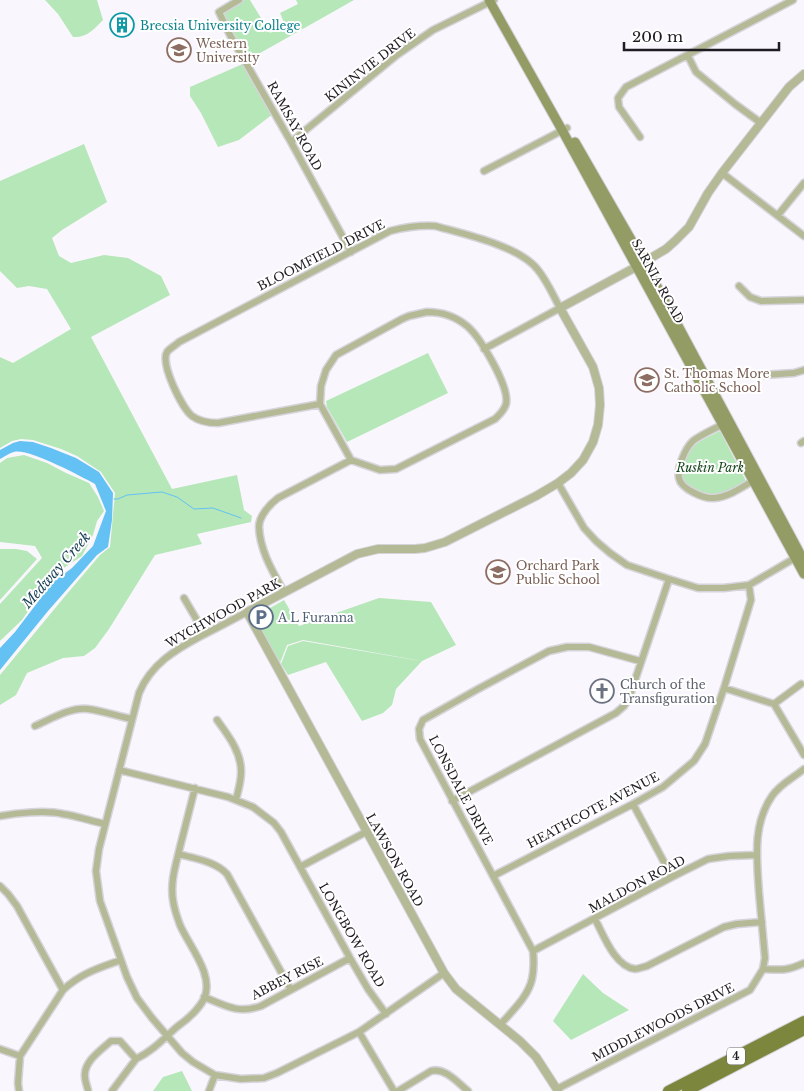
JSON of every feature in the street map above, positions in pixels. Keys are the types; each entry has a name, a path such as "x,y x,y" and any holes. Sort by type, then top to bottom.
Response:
{"main road":[{"name":"SARNIA ROAD","path":"492,0 640,265 800,559 804,574"},
{"name":"4","path":"668,1091 804,1021"},
{"name":"4","path":"687,1091 804,1030"}],"street":[{"name":"RAMSAY ROAD","path":"239,0 219,12 351,252"},
{"name":"KININVIE DRIVE","path":"291,142 396,55 433,30 492,0"},
{"path":"640,137 620,107 618,98 626,87 793,0"},
{"path":"688,56 696,72 761,123"},
{"path":"484,349 640,265 675,242 689,227 708,192 722,173 789,87 804,74"},
{"path":"484,171 565,129"},
{"path":"722,173 804,236"},
{"path":"778,215 804,183"},
{"name":"BLOOMFIELD DRIVE","path":"320,404 218,423 208,423 198,420 184,408 169,376 165,358 167,352 180,342 390,231 415,225 435,226 500,245 519,254 537,269 592,367 599,386 598,425 593,442 583,460 558,483"},
{"path":"739,286 750,297 760,301 804,300"},
{"path":"427,312 446,314 460,321 475,335 484,349 503,382 506,393 506,403 502,412 494,419 396,469 380,470 351,460 320,404 321,386 330,362 336,355 391,324 410,316 427,312"},
{"path":"764,375 794,373 804,370"},
{"path":"726,423 692,441 681,461 679,478 683,485 693,493 713,498 726,496 756,479"},
{"path":"284,592 264,553 259,526 264,513 270,504 278,498 351,460"},
{"path":"558,483 584,528 603,547 627,564 698,588 724,588 749,585 800,559"},
{"name":"WYCHWOOD PARK","path":"444,973 359,1032 297,1064 264,1078 241,1079 215,1075 182,1053 137,998 127,977 100,901 96,878 99,849 132,719 143,684 162,660 179,648 357,554 378,549 425,548 445,542 558,483"},
{"path":"452,801 616,713 624,706 629,698 668,578"},
{"name":"HEATHCOTE AVENUE","path":"493,876 664,787 694,761 705,744 724,688 751,600 749,585"},
{"path":"184,598 205,634"},
{"name":"LAWSON ROAD","path":"247,612 444,973 456,989 520,1041 536,1057 558,1090"},
{"name":"LONSDALE DRIVE","path":"500,1025 529,988 534,968 533,952 420,739 419,729 423,720 548,651 567,647 588,647 640,661"},
{"path":"774,704 801,684"},
{"path":"724,688 774,704 804,755"},
{"path":"35,726 64,714 87,709 132,719"},
{"path":"217,720 231,740 240,758 241,775 236,800"},
{"path":"804,769 786,781 772,796 763,813 758,832 756,855 765,958 763,969 791,969 804,963"},
{"name":"LONGBOW ROAD","path":"119,770 228,797 254,807 274,823 281,832 368,989 386,1014"},
{"path":"112,1091 136,1059 154,1048 187,1019 198,1008 204,997 207,985 205,976 198,957 176,914 172,883 195,788"},
{"path":"633,804 672,877"},
{"path":"0,816 50,812 105,824"},
{"path":"300,867 366,832"},
{"path":"178,854 216,864 227,874 291,990"},
{"name":"MALDON ROAD","path":"533,952 708,859 756,855"},
{"path":"0,886 17,906 63,990"},
{"path":"595,919 616,958 624,966 635,969 647,966 724,927 762,922"},
{"name":"ABBEY RISE","path":"204,997 230,1007 252,1010 350,958"},
{"path":"19,1091 20,1056 63,990 87,972 121,960"},
{"name":"MIDDLEWOODS DRIVE","path":"558,1090 750,990 763,969"},
{"path":"359,1032 394,1091"},
{"path":"88,1090 84,1076 87,1066 112,1041 120,1041 136,1059"},
{"path":"0,1049 20,1056"},
{"path":"398,1091 431,1071 436,1070 442,1071 468,1091"},
{"path":"209,1091 215,1075"}],"green space":[{"path":"45,0 97,0 103,20 86,34 73,37 58,14"},
{"path":"244,0 250,0 270,33 285,25 280,13 298,4 296,0 354,0 248,60 225,16 225,12"},
{"path":"245,63 273,114 239,140 218,147 190,96 190,87"},
{"path":"84,144 107,202 52,238 59,256 71,263 104,255 128,258 161,276 170,295 91,337 172,489 237,475 244,510 252,516 251,522 197,534 202,544 155,555 95,648 84,656 63,658 27,673 16,695 0,705 0,675 100,555 110,547 115,493 101,472 77,456 33,440 21,439 12,441 0,448 0,357 13,363 71,329 47,289 29,286 17,288 0,271 0,181"},
{"path":"428,353 448,393 347,442 327,407 326,401"},
{"name":"Ruskin Park","path":"720,431 746,481 732,490 720,495 714,495 688,486 683,480 682,470 690,450 702,440"},
{"path":"24,455 47,463 89,483 104,511 97,521 93,535 82,556 53,575 22,620 0,641 0,604 42,558 35,546 0,542 0,463 7,458"},
{"path":"0,549 27,551 37,559 0,600"},
{"path":"379,598 431,602 456,645 422,661 303,640 287,645 280,663 254,617 257,616 261,623 267,620 263,612 284,600 299,626"},
{"path":"303,641 422,661 396,689 392,705 383,713 362,721 326,662 288,675 281,664 288,646"},
{"path":"583,974 603,993 629,1010 571,1040 553,1021"},
{"path":"182,1071 192,1091 153,1091 163,1077"}],"water":[{"name":"Medway Creek","path":"20,441 33,442 51,448 76,458 99,472 113,493 112,520 108,547 97,555 0,670 0,648 15,632 53,582 72,568 93,546 106,511 95,484 66,469 42,458 21,452 14,452 0,459 0,450"}],"waterway":[{"path":"114,499 127,495 162,492 177,497 194,509 213,508 241,518"}],"place":[{"name":"Brecsia University College","path":"122,25"},
{"name":"Western University","path":"179,50"},
{"name":"St. Thomas More Catholic School","path":"647,380"},
{"name":"Orchard Park Public School","path":"498,572"},
{"name":"A L Furanna","path":"261,617"},
{"name":"Church of the Transfiguration","path":"602,691"}]}
